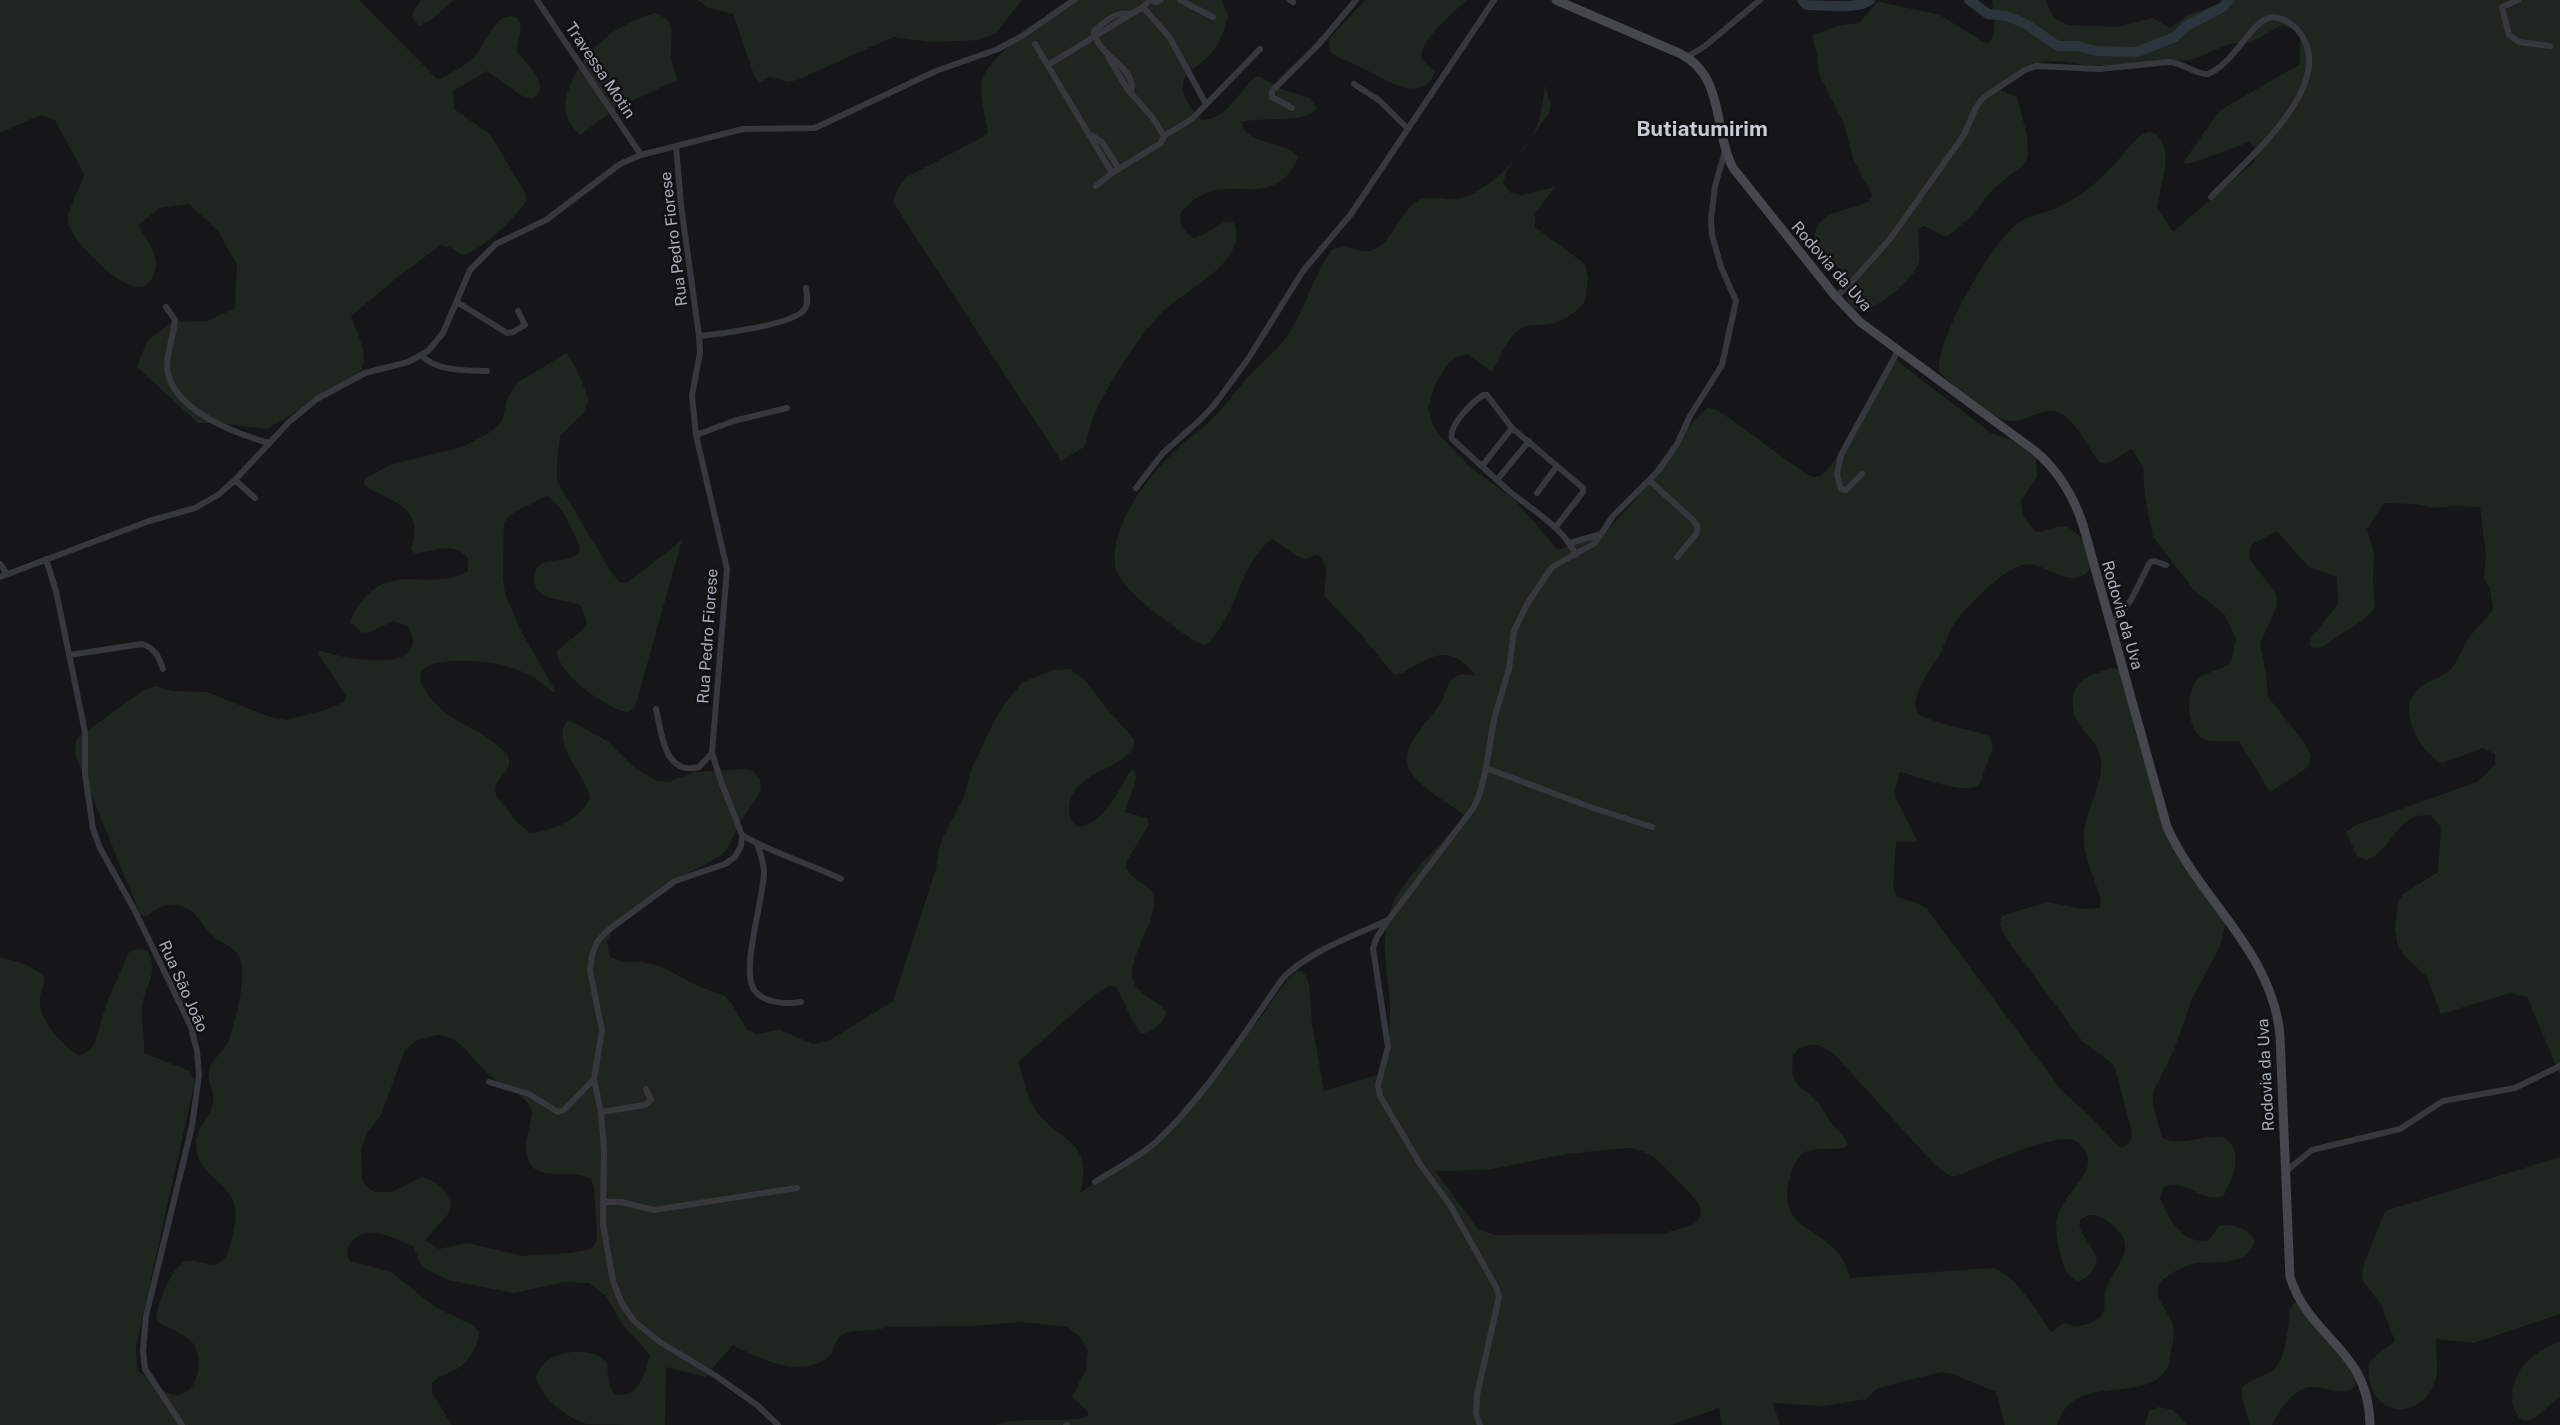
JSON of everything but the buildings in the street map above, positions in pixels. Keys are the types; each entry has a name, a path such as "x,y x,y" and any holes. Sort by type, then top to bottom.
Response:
{"street":[{"name":"Travessa Motin","path":"537,0 641,155"},
{"path":"0,564 3,576 149,521 195,508 218,495 235,480 304,408 364,373 408,362 435,344 443,333 470,270 496,244 546,220 620,164 641,155 743,129 815,128 922,77 998,49 1022,36 1074,0"},
{"path":"1048,65 1094,35 1094,32 1108,20 1126,13 1129,14 1143,7 1151,0 1156,2 1161,0"},
{"path":"1180,0 1213,17"},
{"path":"1292,108 1272,97 1272,91 1319,44 1356,0"},
{"path":"1136,488 1163,453 1215,404 1262,339 1304,271 1351,214 1494,0"},
{"path":"1687,57 1705,46 1760,0"},
{"path":"2518,0 2502,7 2509,35 2519,42 2550,46"},
{"name":"Rodovia da Uva","path":"1561,1 1687,57 1700,66 1708,78 1725,151 1740,178 1836,297 1860,322 2035,450 2057,473 2068,489 2081,520 2167,827 2179,851 2254,957 2266,979 2274,1000 2280,1036 2288,1259 2292,1282 2306,1310 2359,1373 2368,1399 2370,1425"},
{"path":"1143,7 1170,38 1206,104"},
{"path":"1836,297 1890,239 1964,135 1976,107 1984,97 2025,70 2043,65 2099,68 2169,62 2184,65 2201,74 2208,74 2231,58 2262,21 2270,17 2278,18 2297,29 2307,50 2309,68 2303,88 2282,124 2212,197"},
{"path":"1094,35 1131,92 1153,118 1164,136"},
{"path":"1034,44 1091,135 1112,173"},
{"path":"1096,186 1112,173 1161,143 1164,136 1192,119 1260,49"},
{"path":"1354,84 1380,101 1407,128"},
{"path":"1091,135 1102,142 1119,169"},
{"name":"Rua Pedro Fiorese","path":"676,146 681,205 699,336 700,353 692,395 696,435 727,569 712,753 742,836"},
{"path":"1480,1425 1476,1414 1477,1395 1489,1349 1499,1297 1496,1286 1450,1205 1420,1164 1380,1096 1378,1085 1388,1047 1373,948 1377,937 1389,920 1474,807 1480,793 1486,768 1494,719 1506,684 1514,631 1527,604 1548,572 1564,560 1595,543 1613,516 1650,481 1668,458 1690,416 1718,373 1730,334 1736,301 1721,267 1711,228 1715,186 1725,151"},
{"path":"699,336 722,334 789,319 803,312 807,306 806,288"},
{"path":"457,302 507,333 513,332 525,325 518,311"},
{"path":"166,307 175,320 167,364 170,384 176,392 188,405 196,410 240,432 269,443"},
{"path":"1862,474 1846,490 1841,490 1837,475 1841,455 1898,351"},
{"path":"421,355 434,365 487,371"},
{"path":"1555,528 1583,492 1583,488 1512,428 1487,395 1475,400 1453,428 1452,439 1497,480 1555,528 1570,543 1576,555"},
{"path":"696,435 734,421 787,408"},
{"path":"1482,466 1512,428"},
{"path":"1497,480 1529,442"},
{"path":"1537,493 1558,466"},
{"path":"235,480 255,498"},
{"path":"1650,481 1693,520 1697,526 1697,533 1677,557"},
{"path":"1570,543 1602,534"},
{"name":"Rua São João","path":"46,559 56,591 85,732 85,774 93,829 100,848 134,909 191,1027 197,1051 199,1075 192,1126 146,1316 143,1351 145,1369 182,1425"},
{"path":"2111,625 2131,600 2150,562 2154,561 2166,565"},
{"path":"69,655 142,644 150,646 156,653 163,668"},
{"path":"656,709 663,737 674,763 681,768 700,766 712,753"},
{"path":"1486,768 1586,806 1652,827"},
{"path":"778,1425 757,1405 716,1376 660,1342 634,1321 622,1304 613,1281 603,1224 604,1150 601,1112 594,1079 602,1030 601,1016 590,971 592,955 597,942 607,931 675,881 725,864 735,857 741,846 742,836 841,879"},
{"path":"757,844 764,871 752,945 751,979 754,990 761,996 786,1004 802,1002"},
{"path":"1095,1182 1154,1144 1165,1133 1201,1093 1283,978 1294,967 1307,958 1389,920"},
{"path":"2285,1172 2312,1150 2400,1129 2443,1101 2515,1088 2560,1066"},
{"path":"489,1082 529,1094 558,1112 564,1110 594,1079"},
{"path":"601,1112 645,1105 651,1100 646,1089"},
{"path":"603,1202 620,1202 654,1210 797,1188"}],"shaded area":[{"path":"0,0 359,0 438,80 470,61 479,52 491,30 502,19 516,17 520,25 517,51 535,74 540,87 533,99 522,96 487,71 453,91 454,109 490,134 525,193 526,201 507,224 488,241 463,255 452,248 441,245 399,276 351,316 364,355 362,369 357,375 267,429 218,423 198,423 137,367 147,341 172,322 208,321 235,308 237,264 217,230 189,204 160,208 138,225 150,244 156,265 155,273 151,280 144,286 130,285 119,279 86,250 77,239 68,221 68,216 84,174 55,120 40,115 0,133"},
{"path":"421,0 454,0 432,19 419,26 412,17 414,10"},
{"path":"698,0 1022,0 996,33 980,40 930,42 893,37 797,80 788,82 770,77 760,82 755,78 733,14 709,8"},
{"path":"1069,0 1222,0 1228,16 1221,37 1210,55 1188,73 1183,82 1186,100 1193,111 1202,120 1219,115 1255,77 1261,77 1281,89 1310,98 1317,108 1303,117 1242,122 1243,128 1255,138 1285,148 1299,157 1288,175 1272,186 1260,189 1221,189 1194,200 1181,213 1180,221 1183,228 1194,238 1226,221 1234,223 1236,236 1233,249 1226,260 1215,271 1168,307 1149,327 1118,371 1102,400 1092,420 1084,447 1061,461 893,202 898,188 907,177 988,134 981,93 982,80 986,71 1020,37"},
{"path":"1365,0 1467,0 1430,36 1425,45 1422,60 1435,72 1429,82 1422,87 1412,89 1402,87 1341,59 1329,50 1330,38"},
{"path":"1992,0 2046,0 2053,18 2068,25 2117,27 2153,18 2170,28 2188,15 2230,0 2560,0 2560,1075 2527,997 2510,993 2441,1014 2427,977 2398,947 2395,929 2398,902 2403,894 2438,872 2441,827 2430,815 2414,817 2401,827 2380,852 2366,860 2357,856 2346,832 2356,825 2477,782 2495,765 2495,754 2483,748 2443,763 2435,759 2420,743 2414,732 2409,711 2410,701 2415,692 2423,685 2451,669 2468,639 2493,610 2490,588 2484,578 2486,555 2480,507 2454,506 2435,508 2415,504 2384,503 2367,529 2374,553 2373,583 2375,606 2372,612 2360,622 2322,647 2314,648 2310,646 2311,638 2338,604 2337,577 2309,567 2277,531 2251,545 2249,558 2276,594 2277,605 2260,644 2266,673 2268,697 2304,742 2311,755 2309,764 2304,770 2270,792 2239,741 2203,739 2194,728 2189,712 2192,687 2204,675 2231,663 2236,639 2225,615 2194,590 2153,537 2145,497 2143,467 2132,449 2113,461 2101,463 2077,429 2060,413 2049,411 2021,420 2006,420 1975,403 1939,372 1940,357 1955,316 1981,270 2007,234 2022,220 2054,209 2079,196 2119,160 2137,138 2147,132 2152,132 2160,138 2164,146 2165,166 2157,208 2173,232 2254,162 2257,149 2249,142 2195,162 2183,163 2222,109 2300,64 2300,33 2282,25 2250,43 2232,43 2191,60 2089,66 2061,61 2044,61 2030,67 1997,89 2017,97 2027,135 2028,157 2022,166 1993,189 1971,217 1946,237 1924,226 1920,228 1918,237 1919,262 1911,276 1895,292 1869,309 1855,309 1851,305 1848,301 1840,270 1817,245 1815,233 1822,220 1834,213 1868,202 1872,195 1853,159 1844,124 1819,74 1812,36 1837,26 1859,23 1876,3 1880,2 1940,15 1983,42 1989,43 1994,29"},
{"path":"654,13 662,16 670,25 672,31 671,57 677,80 617,108 580,135 569,121 565,108 567,93 576,72 593,49 614,31"},
{"path":"1545,85 1551,106 1549,113 1530,139 1538,123"},
{"path":"1515,159 1507,170 1503,183 1511,193 1521,195 1555,187 1535,214 1535,227 1585,264 1588,278 1585,302 1574,313 1564,319 1549,324 1528,326 1516,332 1505,346 1492,372 1468,354 1457,357 1447,365 1434,387 1428,408 1432,423 1442,438 1470,467 1514,499 1558,550 1598,534 1612,525 1635,500 1653,471 1695,419 1707,408 1717,410 1729,418 1806,474 1813,477 1821,476 1832,464 1896,360 1991,433 2018,443 2036,458 2037,476 2021,501 2023,516 2036,532 2065,527 2074,531 2084,543 2090,557 2090,565 2084,575 2068,578 2030,564 2014,568 1986,589 1951,628 1941,652 1919,691 1916,700 1918,713 1930,719 1989,736 1993,747 1979,785 1972,788 1952,787 1900,772 1895,791 1896,799 1917,840 1915,842 1896,842 1893,888 1897,897 1917,903 1927,909 2062,1091 2091,1117 2120,1148 2127,1144 2132,1132 2114,1065 2082,1041 2006,938 2000,925 2001,917 2007,914 2048,902 2082,909 2099,908 2101,901 2087,860 2084,835 2087,817 2097,789 2101,761 2095,744 2075,718 2073,697 2080,682 2087,677 2108,669 2120,669 2173,840 2224,917 2225,925 2220,946 2192,999 2174,1050 2153,1092 2153,1105 2162,1138 2184,1141 2222,1137 2229,1141 2236,1155 2233,1173 2223,1196 2216,1198 2208,1197 2186,1187 2170,1185 2163,1188 2160,1198 2172,1222 2192,1239 2200,1241 2209,1240 2219,1226 2225,1225 2246,1230 2254,1239 2249,1252 2238,1259 2192,1264 2177,1270 2159,1283 2158,1294 2173,1325 2174,1335 2168,1366 2155,1380 2142,1386 2092,1393 2078,1399 2065,1409 2057,1425 2005,1425 1996,1392 1953,1374 1941,1372 1878,1388 1866,1399 1823,1406 1773,1403 1780,1425 1722,1425 1719,1408 1671,1425 995,1425 1018,1420 1068,1420 1088,1416 1087,1411 1072,1397 1086,1369 1088,1351 1080,1337 1067,1327 1022,1322 973,1326 887,1327 852,1332 839,1337 828,1357 817,1363 793,1367 768,1361 733,1345 705,1377 666,1367 665,1425 587,1424 571,1417 556,1407 539,1386 536,1378 540,1369 547,1361 556,1356 578,1352 589,1353 607,1363 609,1384 614,1394 622,1395 629,1393 640,1384 650,1355 622,1324 606,1296 589,1283 565,1282 514,1293 448,1280 422,1267 413,1246 389,1236 373,1232 357,1237 351,1243 348,1252 350,1261 391,1272 435,1307 474,1326 479,1332 476,1344 467,1360 458,1368 439,1377 432,1383 432,1393 452,1425 0,1425 0,957 25,964 44,976 40,999 43,1016 59,1039 79,1056 90,1050 95,1043 106,1005 129,952 139,949 148,951 152,974 145,993 142,1009 144,1053 190,1071 195,1081 136,1346 138,1371 166,1392 177,1395 185,1393 191,1388 198,1373 199,1364 196,1348 192,1342 180,1333 159,1323 156,1319 162,1295 171,1277 181,1264 190,1261 215,1265 221,1261 229,1249 235,1223 236,1213 230,1195 206,1170 197,1153 196,1142 198,1132 210,1112 213,1102 208,1075 209,1070 228,1042 234,1023 242,984 241,961 235,951 212,935 196,915 184,907 173,904 161,907 146,917 140,914 76,757 75,745 77,738 145,689 156,686 172,691 207,692 267,716 286,720 328,709 344,702 346,696 318,654 319,650 330,654 364,660 398,658 409,652 413,642 408,626 394,621 370,632 362,633 350,622 363,600 376,588 391,581 406,579 437,580 468,571 468,558 456,549 449,548 414,553 411,549 414,523 410,515 396,502 365,486 364,480 389,465 463,447 492,431 502,421 507,399 516,384 566,353 577,370 589,400 583,414 560,436 557,481 610,570 619,582 627,583 682,540 635,707 628,712 596,697 574,680 559,660 557,651 578,634 587,622 580,605 551,598 539,591 535,586 534,578 536,570 540,565 546,562 568,559 580,551 579,544 566,517 547,496 513,513 504,522 503,578 505,594 521,631 556,692 552,692 527,674 490,663 449,661 436,663 426,667 421,674 422,684 438,707 497,744 507,754 509,765 497,784 495,789 496,795 515,820 530,833 556,827 573,818 590,798 565,747 563,728 569,720 607,741 636,769 657,781 669,782 694,772 743,769 753,771 760,780 761,789 758,796 740,822 728,848 720,856 673,882 613,928 607,942 610,957 623,962 643,962 660,966 698,986 725,996 732,1004 747,1030 756,1034 780,1030 813,1044 830,1040 893,1001 936,869 939,848 964,797 972,768 993,724 1004,704 1023,682 1053,670 1070,669 1086,681 1106,708 1134,739 1132,750 1129,753 1113,765 1085,780 1078,787 1072,795 1069,812 1070,818 1078,827 1094,821 1108,807 1128,774 1132,770 1135,772 1136,779 1125,812 1147,818 1149,825 1128,859 1126,867 1132,876 1145,885 1152,893 1154,907 1134,962 1133,980 1139,990 1166,1012 1163,1020 1157,1027 1149,1032 1141,1033 1133,1022 1118,990 1115,986 1108,986 1094,995 1018,1062 1028,1095 1037,1112 1073,1144 1079,1152 1083,1162 1080,1193 1168,1130 1179,1113 1258,1021 1287,980 1296,972 1301,971 1306,976 1309,985 1312,1023 1324,1091 1383,1073 1390,1020 1385,939 1390,911 1396,897 1410,877 1466,816 1433,794 1417,780 1411,773 1407,758 1412,742 1441,702 1453,678 1461,674 1475,675 1461,661 1448,655 1441,655 1425,660 1394,675 1359,632 1325,597 1326,571 1322,560 1317,554 1306,559 1295,555 1272,539 1252,562 1226,619 1206,645 1196,642 1162,618 1126,586 1115,565 1115,549 1119,532 1135,499 1157,470 1169,456 1215,416 1290,332 1318,273 1332,250 1347,247 1369,251 1377,248 1384,243 1404,214 1416,202 1426,198 1456,199 1468,196 1493,181","holes":["437,1035 456,1041 492,1077 525,1100 532,1112 526,1141 526,1151 529,1162 535,1169 552,1174 573,1174 591,1179 594,1187 597,1234 596,1242 591,1249 570,1253 523,1256 467,1243 439,1249 425,1240 449,1213 451,1204 440,1187 422,1177 392,1192 375,1192 365,1186 362,1179 361,1148 368,1132 381,1115 405,1050 416,1041","1818,1045 1833,1053 1935,1165 1950,1176 1957,1176 2015,1152 2048,1142 2062,1139 2073,1140 2081,1145 2087,1156 2088,1163 2082,1178 2060,1211 2057,1218 2056,1233 2064,1266 2070,1276 2077,1281 2088,1276 2096,1263 2094,1251 2082,1233 2080,1220 2089,1215 2098,1216 2116,1229 2123,1238 2125,1246 2124,1255 2105,1292 2102,1315 2081,1326 2064,1323 2051,1332 2017,1285 2001,1271 1992,1268 1850,1278 1839,1254 1827,1242 1799,1223 1788,1206 1787,1193 1790,1177 1798,1158 1809,1150 1844,1148 1848,1145 1820,1105 1795,1080 1792,1066 1793,1055 1799,1048","1627,1148 1643,1151 1655,1158 1694,1198 1701,1210 1699,1219 1693,1225 1661,1234 1495,1235 1478,1229 1435,1171 1488,1170 1566,1154"]},
{"path":"2560,1157 2560,1314 2474,1343 2436,1339 2437,1373 2429,1393 2419,1403 2407,1408 2395,1409 2384,1404 2375,1395 2370,1381 2369,1363 2395,1341 2381,1305 2362,1279 2363,1267 2385,1211"},
{"path":"2298,1302 2350,1355 2358,1366 2359,1380 2355,1387 2344,1392 2317,1387 2304,1389 2292,1396 2278,1413 2272,1425 2250,1425 2242,1398 2242,1388 2251,1381 2270,1372 2280,1361 2285,1345 2290,1310 2293,1304"},
{"path":"2560,1341 2560,1397 2538,1416 2533,1419 2522,1420 2517,1414 2512,1399 2512,1391 2517,1375 2527,1361 2538,1352"},
{"path":"2159,1407 2173,1410 2187,1425 2145,1425 2149,1411"}],"waterway":[{"path":"1802,0 1807,5 1840,6 1858,5 1870,0"},
{"path":"1969,0 1988,14 2007,16 2026,24 2058,46 2078,46 2097,51 2137,52 2175,37 2186,26 2223,7 2228,0"}],"district":[{"name":"Butiatumirim","path":"1702,129"}]}
